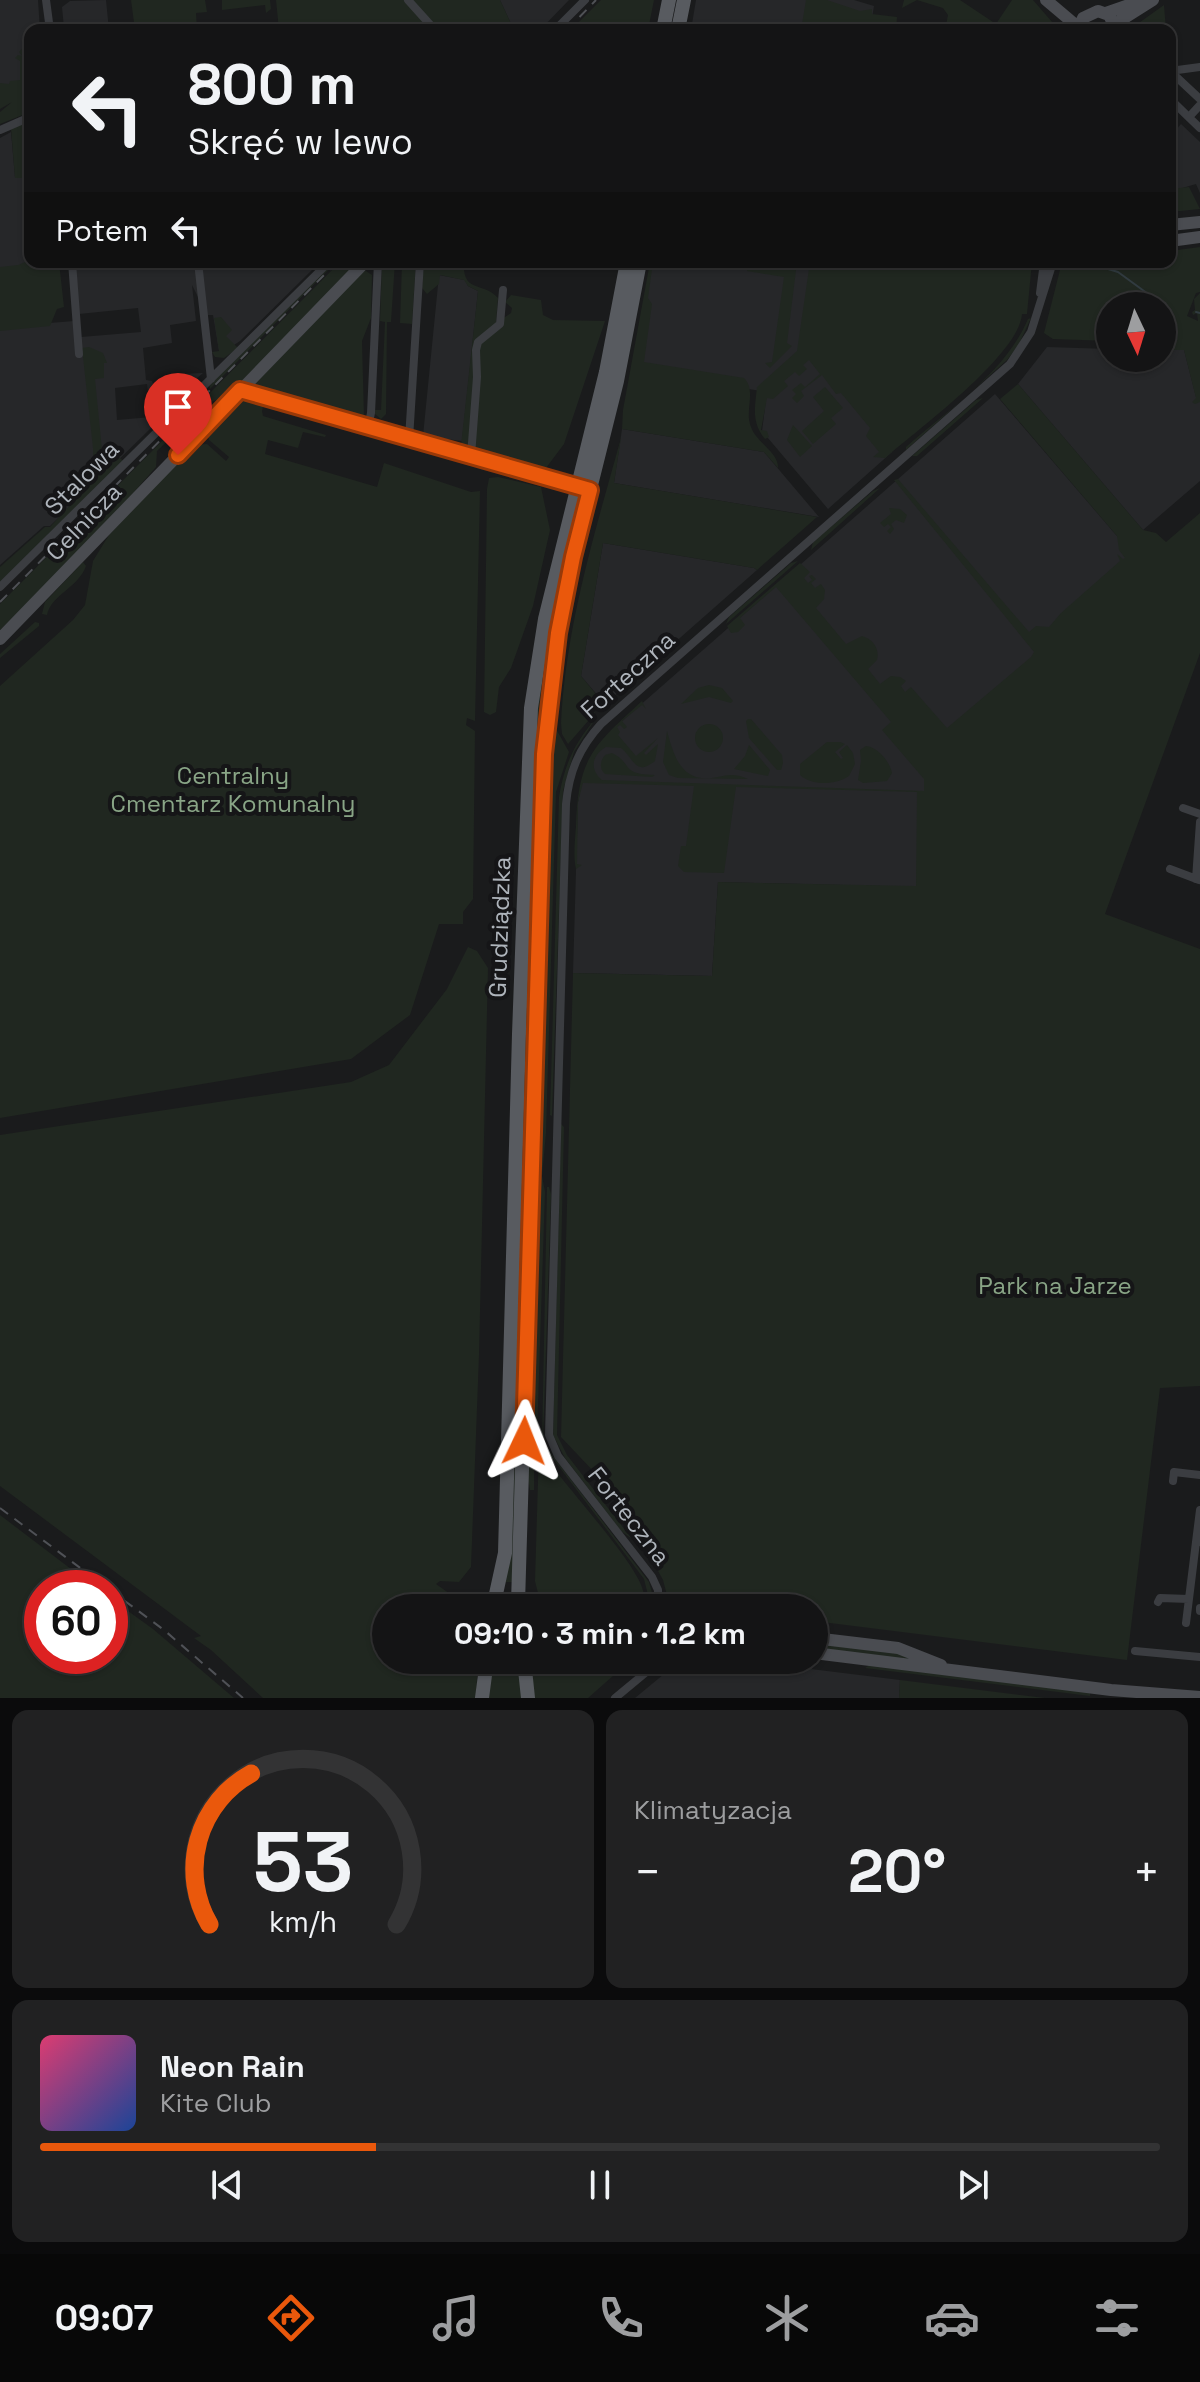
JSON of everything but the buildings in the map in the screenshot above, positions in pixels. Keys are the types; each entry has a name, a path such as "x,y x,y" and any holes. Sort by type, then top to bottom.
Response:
{"main road":[{"path":"664,24 669,0"},
{"path":"679,24 684,0"},
{"name":"Grudziądzka","path":"520,1594 544,748 558,633 626,268"},
{"name":"Grudziądzka","path":"495,1594 505,1553 531,708 545,619 617,381 639,268"},
{"path":"482,1698 485,1674"},
{"path":"525,1674 528,1698"}],"street":[{"path":"46,0 49,24"},
{"path":"408,0 430,24"},
{"path":"561,24 585,0"},
{"path":"1046,0 1079,24"},
{"path":"1056,0 1079,24"},
{"path":"1081,24 1092,12 1106,13 1142,0"},
{"path":"1120,24 1153,0"},
{"path":"1106,13 1114,24"},
{"path":"1176,70 1200,67"},
{"path":"1176,77 1200,102 1189,117"},
{"path":"1176,105 1200,128"},
{"path":"0,130 24,120"},
{"path":"1176,224 1200,222"},
{"path":"1176,240 1200,237"},
{"path":"72,268 79,354"},
{"path":"199,268 211,379"},
{"name":"Stalowa","path":"0,587 323,268"},
{"name":"Celnicza","path":"0,639 359,268"},
{"path":"368,427 378,268"},
{"path":"409,439 420,268"},
{"name":"Forteczna","path":"1038,313 1043,268"},
{"name":"Forteczna","path":"658,1594 652,1577 558,1456 549,1435 566,804 571,772 580,752 601,724 1005,368 1027,340 1051,268"},
{"path":"471,456 476,350 478,342 500,324 503,290"},
{"path":"240,390 583,488"},
{"path":"1183,808 1200,814"},
{"path":"1170,869 1198,880 1200,822"},
{"path":"1174,1472 1200,1475"},
{"path":"1186,1623 1193,1594 1200,1510"},
{"path":"1158,1602 1165,1596 1193,1594"},
{"path":"828,1640 898,1648 955,1671"},
{"path":"1135,1651 1200,1657"},
{"path":"828,1655 1111,1694 1200,1697"},
{"path":"615,1698 644,1674"}],"shaded area":[{"path":"0,0 38,0 40,24 24,24 24,81 0,102"},
{"path":"106,0 108,24 64,24 62,7 70,1"},
{"path":"500,0 569,0 546,24 511,24"},
{"path":"696,0 854,0 874,6 871,24 692,24"},
{"path":"1181,124 1200,142 1200,193 1196,184 1176,190 1176,129"},
{"path":"11,132 15,177 24,176 24,266 0,268 0,138"},
{"path":"314,268 240,341 225,351 219,351 213,315 207,315 192,285 196,321 170,325 172,343 143,348 146,380 152,381 156,391 181,385 180,374 203,373 151,417 152,427 50,526 44,526 0,565 0,327 74,321 81,337 141,332 138,308 79,314 76,270","holes":["147,384 151,417 117,420 115,388"]},
{"path":"651,268 824,268 892,452 828,509 762,431 767,392 632,370"},
{"path":"439,275 465,280 468,286 478,291 462,441 423,436"},
{"path":"1047,347 1096,349 1096,372 1176,372 1176,350 1184,350 1197,401 1200,400 1200,481 1143,530 1018,384"},
{"path":"995,394 1141,564 922,887 718,882 712,976 573,973 578,802 582,782 595,754 613,729"},
{"path":"622,429 764,452 819,517 614,483"},
{"path":"603,543 757,570 605,704 581,676"},
{"path":"828,1671 900,1680 899,1698 635,1698 664,1674 828,1674"}],"green space":[{"path":"131,0 205,0 207,12 196,13 197,24 134,24"},
{"path":"222,0 270,0 271,9 266,13 265,5 222,10"},
{"path":"276,0 405,0 427,24 278,24"},
{"path":"411,0 500,0 511,24 433,24"},
{"path":"601,0 654,0 649,24 577,24"},
{"path":"806,0 827,0 860,11 872,9 872,14 897,17 896,24 802,24"},
{"path":"904,0 917,0 902,8"},
{"path":"917,0 960,0 996,24 946,24 948,15 943,8"},
{"path":"1012,0 1033,0 1054,24 996,24"},
{"path":"1164,5 1166,24 1137,24"},
{"path":"24,47 24,114 0,124 0,112 12,102 0,109 0,83 20,80 20,61 15,58 22,56 19,52"},
{"path":"24,123 24,178 15,178 11,128"},
{"path":"1189,187 1200,209 1176,211 1176,188"},
{"path":"1200,247 1200,292 1196,293 1187,316 1198,321 1197,313 1193,315 1192,312 1195,310 1194,299 1200,293 1200,402 1192,402 1196,398 1184,350 1176,350 1176,292 1096,292 1096,341 1053,339 1044,333 1060,268 1176,268 1176,250"},
{"path":"24,262 24,268 60,268 64,307 57,309 50,326 0,331 0,267"},
{"path":"326,268 330,268 210,389 209,384"},
{"path":"334,268 352,268 229,395 206,404 157,451 156,467 90,542 0,630 0,604"},
{"path":"382,268 395,268 391,322 387,322 386,414 381,419 375,414 375,410 381,410 385,322 380,321"},
{"path":"402,268 416,268 412,324 400,323"},
{"path":"424,268 464,268 470,283 498,298 496,323 511,313 512,308 505,302 511,295 541,300 543,315 553,320 605,321 564,444 543,472 461,445 478,291 464,280 440,275 439,284 427,294 422,288"},
{"path":"649,268 654,268 648,298 652,304 644,362 744,378 750,389 751,427 775,457 778,468 764,452 622,429"},
{"path":"747,268 796,268 787,343 792,346 770,368 765,363 772,362 784,277 747,271"},
{"path":"809,268 1031,268 1027,314 1022,314 1017,331 1004,350 942,411 885,458 873,457 879,452 866,436 870,428 822,375 801,391 804,396 797,403 792,398 796,394 792,390 801,383 805,387 820,374 809,360 803,365 807,369 799,376 795,372 784,381 788,386 773,399 767,398 761,430 767,431 769,437 765,439 756,420 757,387 797,351"},
{"path":"361,272 372,275 371,318 362,341 364,418 358,421 255,391 254,384"},
{"path":"221,317 232,330 226,336 238,348 224,358 215,357 212,352 219,351 214,318"},
{"path":"1031,318 1018,346 1007,360 975,389 1005,356"},
{"path":"89,347 103,353 107,363 104,363 104,378 95,379 102,450 98,450 100,473 119,457 123,461 0,582 0,567 45,527 50,527 93,480 93,448 82,348"},
{"name":"Park na Jarze","path":"1018,384 1143,530 1156,533 1166,542 1200,513 1200,653 1105,914 1200,949 1200,1386 1160,1388 1127,1660 828,1623 828,1594 667,1594 663,1580 647,1551 623,1519 630,1510 561,1437 573,973 712,976 718,882 916,886 917,792 736,787 724,873 684,872 678,866 681,846 686,846 694,786 583,783 578,802 577,864 582,865 576,869 577,803 585,768 600,742 642,701 646,709 642,705 622,721 627,727 617,727 618,735 636,756 658,738 644,753 646,755 658,744 655,761 639,767 621,748 606,747 594,762 595,771 602,780 924,791 924,779 882,730 891,722 776,587 740,618 745,625 738,632 731,633 727,626 800,563 810,572 804,578 808,583 812,575 816,579 811,583 815,588 821,584 825,590 824,599 816,608 846,644 862,636 875,645 877,660 868,669 880,684 891,676 900,677 906,681 901,686 905,692 911,687 947,728 1034,652 894,480 898,479 1029,632 1036,626 1049,627 1120,561 1117,554 1125,558 1119,550 1117,536 1000,399"},
{"path":"825,387 843,408 831,418 836,424 813,444 802,431 824,411 813,397"},
{"path":"970,393 906,450 906,447"},
{"name":"Centralny Cmentarz Komunalny","path":"242,398 264,403 263,416 326,435 303,432 298,448 268,440 265,454 377,487 384,463 471,492 480,491 475,721 467,718 466,725 475,731 473,899 463,912 463,924 439,924 410,1015 351,1059 0,1118 0,686 73,620 85,605 93,561 109,535 194,445 207,444 226,461 229,457 209,440 207,433"},
{"path":"983,398 917,456 912,456 976,400"},
{"path":"793,425 812,446 800,457 787,440"},
{"path":"621,438 614,483 817,517 757,570 603,543 581,676 600,699 589,705 595,713 568,744 562,734 561,723 575,615"},
{"path":"498,477 541,487 550,530 533,606 511,668 499,687 496,712 490,715 484,712 487,489 489,478"},
{"path":"880,488 811,550 813,542"},
{"path":"889,508 900,509 907,515 904,523 896,520 891,524 894,529 890,534 887,531 891,527 880,523 891,514"},
{"path":"573,518 551,638 516,1582 505,1582 532,763 542,666"},
{"path":"798,561 726,624 729,617 791,563"},
{"path":"83,562 86,566 78,580 54,602 47,615 42,614 45,602"},
{"path":"35,622 39,626 0,658 0,654"},
{"path":"709,685 722,688 733,701 709,697 681,704 698,688"},
{"path":"596,718 574,752 563,791 552,1116 559,797 572,754"},
{"path":"748,719 782,755 781,770 777,770 749,738"},
{"path":"709,724 719,728 723,738 719,748 709,752 699,748 695,738 699,728"},
{"path":"555,727 569,752 556,792 546,1133 542,1176 545,1192 537,1436 534,1490 530,1490 550,745"},
{"path":"667,731 676,759 687,773 705,778 733,775 748,779 678,778 669,775 663,762"},
{"path":"827,742 845,744 835,752 841,759 839,752 847,745 853,753 855,764 849,776 824,783 805,779 800,775 800,764"},
{"path":"749,745 770,770 768,776 734,769 745,756"},
{"path":"866,746 879,752 889,764 892,773 887,781 863,783 858,780 860,750"},
{"path":"612,753 636,773 655,775 605,774 601,767 602,760"},
{"path":"468,947 477,951 488,968 471,1567 459,1582 440,1581 436,1584 450,1594 372,1594 372,1674 478,1674 476,1698 263,1698 194,1638 201,1636 128,1582 128,1570 113,1570 0,1486 0,1135 351,1082 389,1065 447,989"},
{"path":"561,1124 564,1127 557,1435 567,1455 632,1539 621,1531 565,1458 553,1435"},
{"path":"549,1187 543,1443 649,1582 652,1594 648,1594 644,1579 542,1444"},
{"path":"539,1447 616,1545 630,1565 643,1594 538,1593 535,1581"},
{"path":"0,1515 72,1570 24,1570 24,1674 128,1674 128,1611 234,1698 0,1698"},
{"path":"828,1645 900,1653 924,1662 828,1650"},
{"path":"870,1665 1090,1692 1090,1696 865,1668"},
{"path":"490,1674 520,1674 523,1698 487,1698"},
{"path":"530,1674 615,1674 588,1698 533,1698"},
{"path":"900,1680 1045,1698 899,1698"}],"waterway":[{"path":"1105,268 1118,272 1145,292"},
{"path":"1196,312 1200,313"}],"railway":[{"path":"573,24 596,0"},
{"path":"0,602 331,268"},
{"path":"0,1508 83,1570"},
{"path":"128,1603 243,1698"}],"route":[{"path":"178,455 240,390 590,490 558,633 544,754 524,1441"}]}
